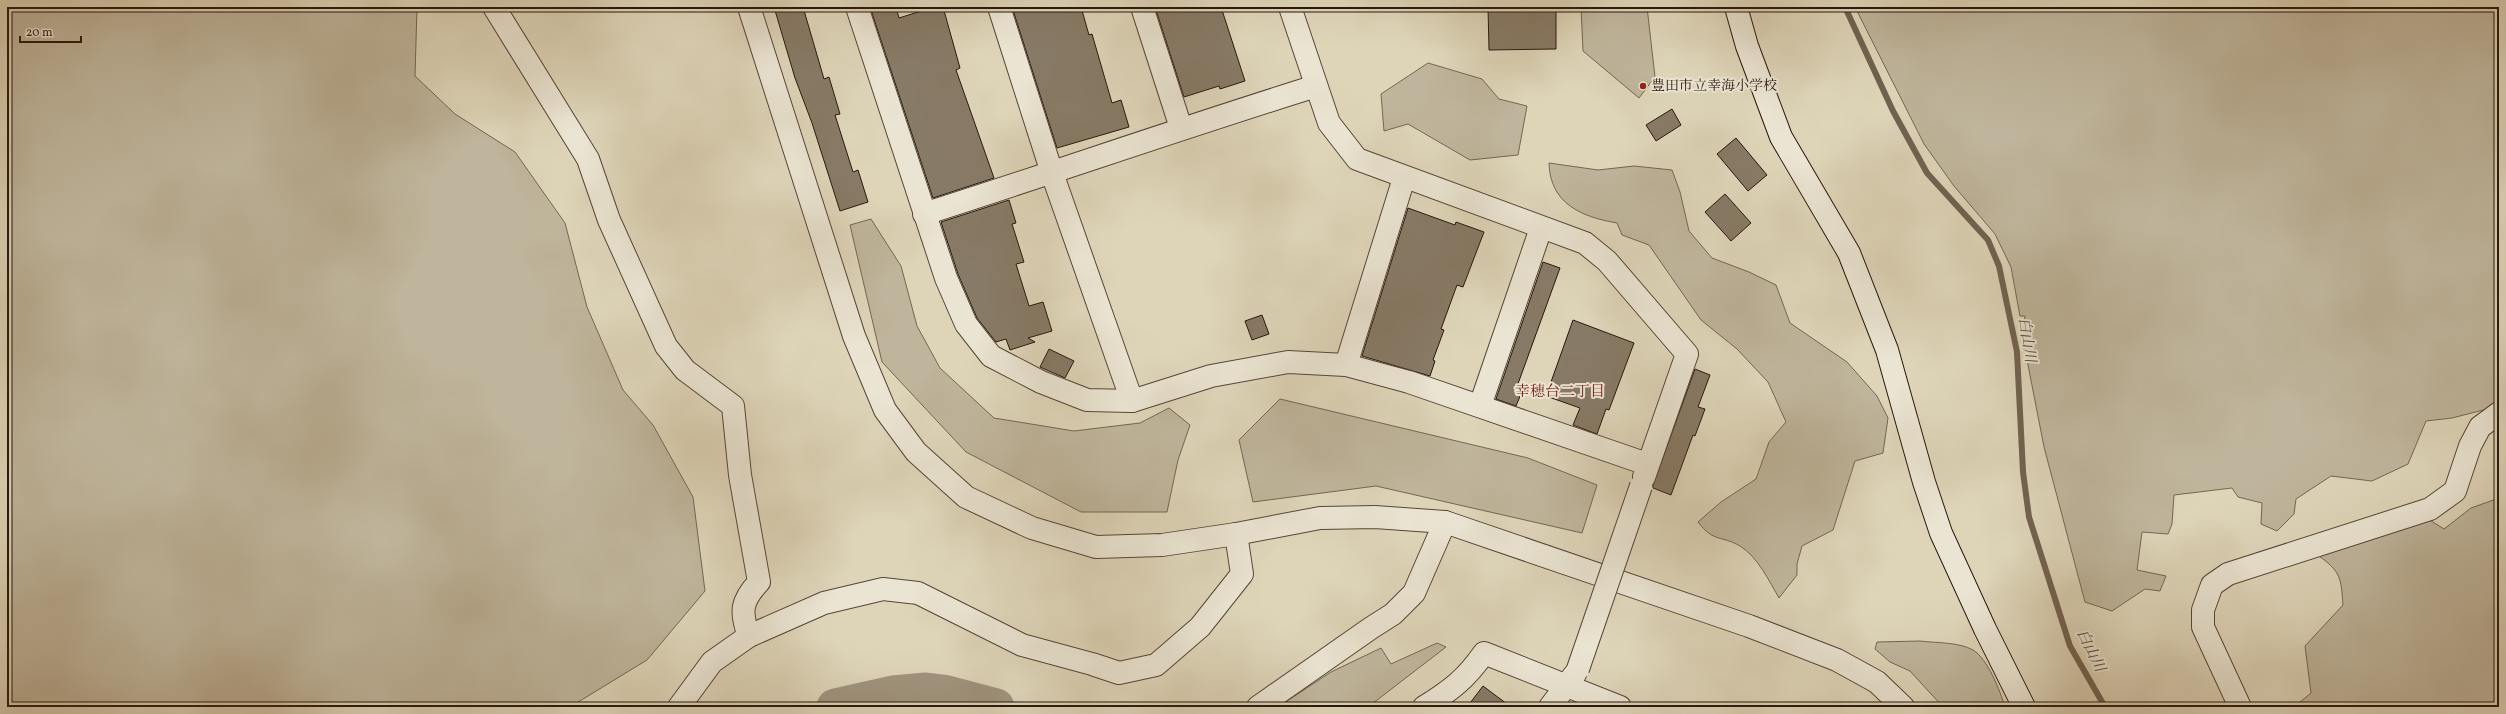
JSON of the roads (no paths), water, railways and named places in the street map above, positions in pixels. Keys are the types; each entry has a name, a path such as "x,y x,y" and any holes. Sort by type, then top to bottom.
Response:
{"street":[{"path":"494,7 588,159 609,220 666,346 685,370 733,406 740,475 759,582 747,594 742,616 749,636"},
{"path":"749,7 854,336 885,410 916,452 966,497 1032,528 1096,547 1162,545 1236,534 1320,518 1375,517 1445,522 1749,626 1837,660 1877,682 1903,707"},
{"path":"857,7 946,278 966,324 991,356 1040,382 1087,400 1132,401 1211,376 1288,362 1346,365 1409,382 1647,464"},
{"path":"999,7 1052,173 1132,401"},
{"path":"1142,7 1181,128"},
{"path":"1290,7 1330,123 1357,159 1404,178 1585,243 1608,261 1687,354 1647,464 1642,486 1572,677 1550,707"},
{"path":"1736,7 1747,46 1781,137 1849,253 1887,350 1924,482 1941,533 1985,630 2024,707"},
{"path":"924,214 1052,173 1181,128 1316,86"},
{"path":"1346,365 1404,178"},
{"path":"1480,406 1541,228"},
{"path":"2240,707 2203,627 2203,610 2212,585 2228,574 2430,509 2455,491 2470,446 2480,428 2499,413"},
{"path":"1258,707 1393,614 1414,593 1445,522"},
{"path":"679,707 712,662 749,636 824,603 883,589 918,593 1022,645 1092,664 1119,674 1156,665 1200,627 1242,574 1236,534"},
{"path":"1424,707 1454,688 1471,672 1484,653 1572,677 1620,707"}],"waterway":[{"name":"白山川","path":"1845,7 1893,111 1927,173 1988,240 1999,266 2017,352 2023,472 2029,517 2070,646 2105,707"},
{"path":"835,707 893,694 926,691 943,693 996,707"}],"place":[{"name":"豊田市立幸海小学校","path":"1643,86"}],"district":[{"name":"幸穂台二丁目","path":"1560,392"}]}
